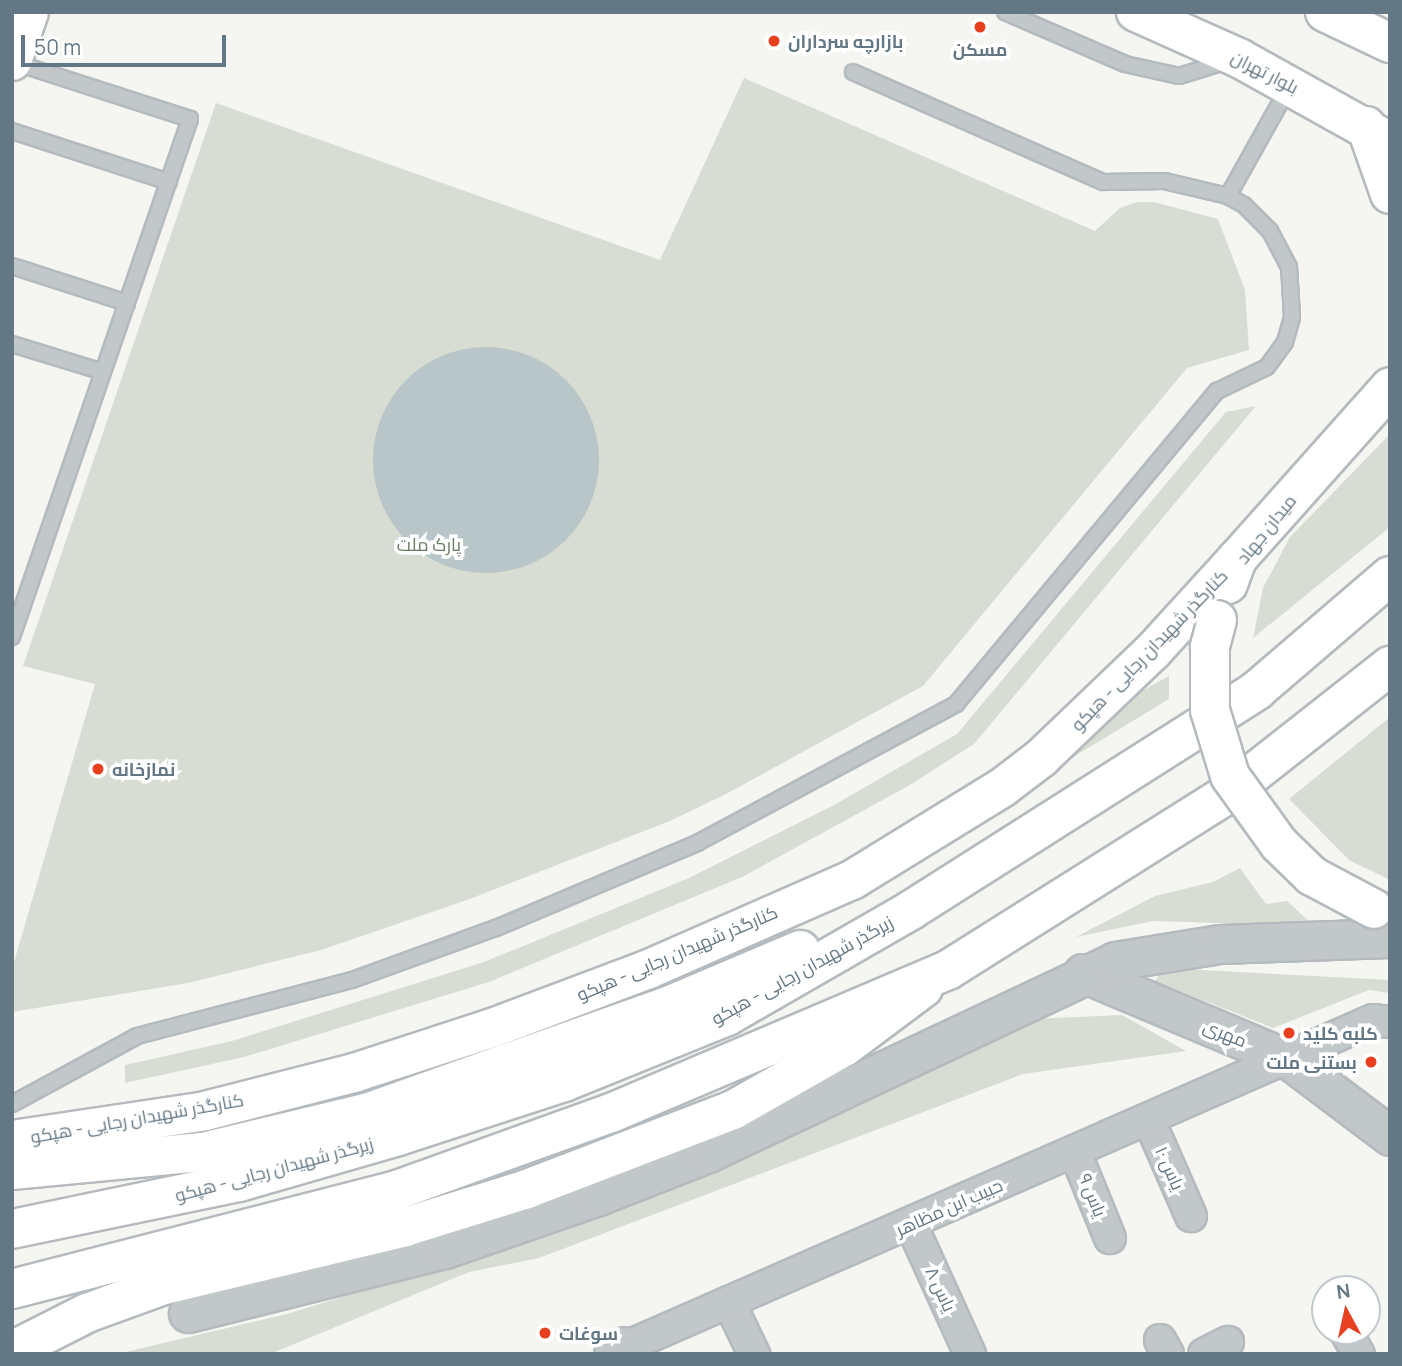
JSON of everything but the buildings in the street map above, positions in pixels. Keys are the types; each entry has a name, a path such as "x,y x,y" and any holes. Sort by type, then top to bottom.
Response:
{"main road":[{"path":"12,61 29,12"},
{"name":"بلوار تهران","path":"1136,12 1239,58 1378,134"},
{"path":"1325,12 1390,43"},
{"path":"1378,134 1390,194"},
{"path":"1361,415 1390,361"},
{"name":"میدان جهاد","path":"1385,921 1312,876 1279,844 1230,776 1210,710 1210,647 1237,559 1361,415 1390,387"},
{"name":"کنارگذر شهیدان رجایی - هپکو","path":"12,1140 205,1111 354,1073 492,1028 649,969 852,880 1003,787 1041,758 1153,651 1237,559"},
{"name":"زیرگذر شهیدان رجایی - هپکو","path":"12,1229 239,1182 564,1082 727,1016 911,910 1257,690 1390,576"},
{"path":"12,1351 87,1312 164,1285 405,1227 527,1189 733,1110 844,1047 948,970 1226,795 1390,666"},
{"path":"12,1170 203,1152 366,1113 550,1050 911,910"},
{"path":"12,1289 397,1190 611,1112 948,970"}],"street":[{"path":"188,1312 445,1248 597,1196 781,1119 1083,972 1152,952 1385,921"},
{"name":"مهری","path":"1083,972 1288,1059 1390,1136"},
{"name":"حبیب ابن مظاهر","path":"621,1351 1373,1020 1390,1022"},
{"name":"یاس ۱۰","path":"1149,1120 1191,1216"},
{"name":"یاس ۹","path":"1075,1152 1110,1238"},
{"name":"یاس ۸","path":"911,1224 970,1354"},
{"path":"729,1302 754,1354"}],"lane":[{"path":"1005,12 1125,64 1179,76 1239,58"},
{"path":"12,61 190,119 12,637"},
{"path":"12,1104 137,1036 352,980 496,928 622,875 755,814 956,704 1217,391 1267,367 1285,342 1292,317 1289,267 1258,216 1228,196 1164,181 1104,181 853,72"},
{"path":"1228,196 1290,84"},
{"path":"12,131 169,182"},
{"path":"12,265 127,303"},
{"path":"12,344 103,372"}],"green space":[{"name":"پارک ملت","path":"744,78 1095,231 1120,208 1137,202 1154,202 1218,219 1245,290 1249,350 1187,368 923,686 726,794 670,821 467,900 321,950 188,983 12,1012 12,969 95,684 23,666 216,103 660,260"},
{"path":"1256,406 974,744 910,785 742,877 489,982 244,1057 125,1083 125,1065 232,1041 484,962 689,878 834,805 957,734 1226,412"},
{"path":"1390,434 1390,527 1253,638 1263,588 1290,537"},
{"path":"1169,676 1169,699 1042,776 1131,697"},
{"path":"1390,717 1390,880 1349,860 1289,799"},
{"path":"1240,868 1266,904 1287,901 1314,926 1153,921 1076,937 1155,896 1213,882"},
{"path":"1164,968 1390,980 1390,993 1369,990 1273,1028 1155,981"},
{"path":"1122,1015 1186,1051 1023,1074 539,1258 469,1272 270,1354 117,1354 287,1314 484,1253 617,1205 857,1107 1030,1019"}],"shaded area":[{"path":"486,347 529,356 549,366 566,380 580,397 590,417 599,460 590,503 580,523 566,540 549,554 529,564 486,573 443,564 423,554 406,540 392,523 382,503 373,460 382,417 392,397 406,380 423,366 443,356"}],"place":[{"name":"مسکن","path":"980,27"},
{"name":"بازارچه سرداران","path":"774,41"},
{"name":"نمازخانه","path":"98,769"},
{"name":"کلبه کلید","path":"1289,1033"},
{"name":"بستنی ملت","path":"1371,1062"},
{"name":"سوغات","path":"545,1333"}]}
